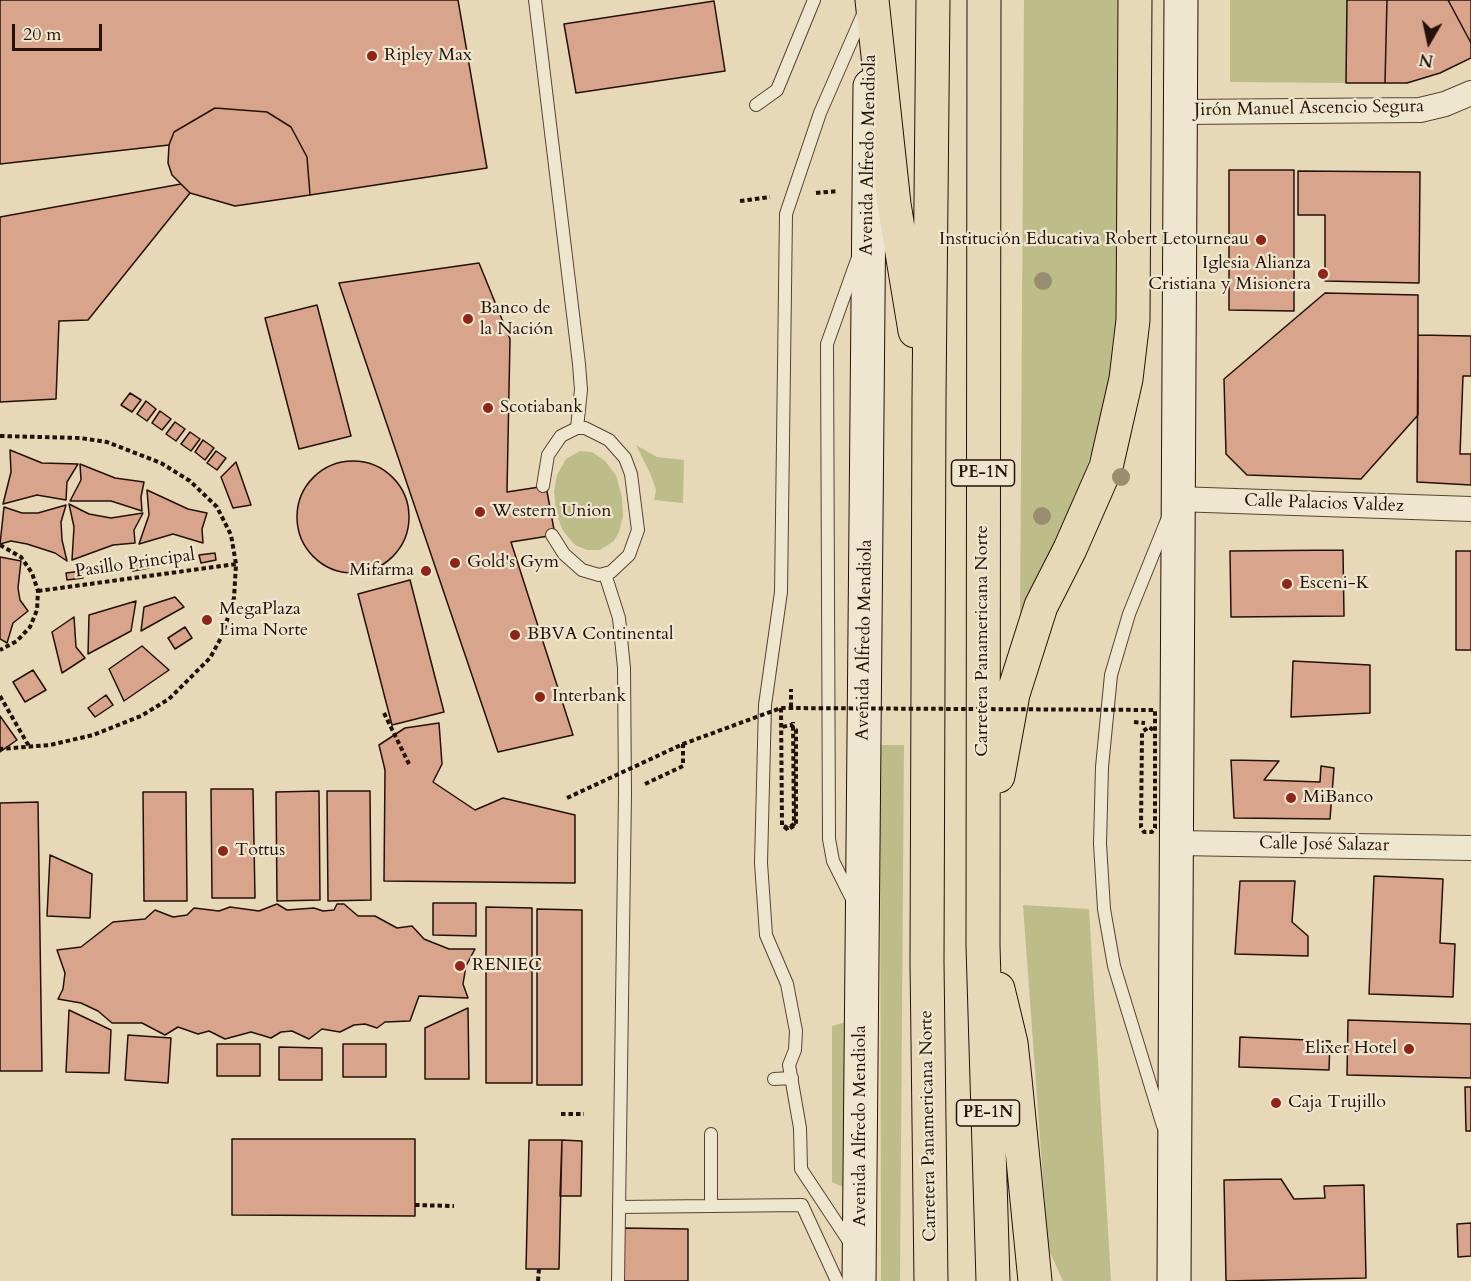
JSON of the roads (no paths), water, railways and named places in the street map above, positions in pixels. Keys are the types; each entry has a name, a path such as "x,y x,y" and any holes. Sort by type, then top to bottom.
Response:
{"highway":[{"path":"870,0 895,215 929,399"},
{"name":"Carretera Panamericana Norte","path":"932,1281 927,962 933,0"},
{"name":"Carretera Panamericana Norte","path":"984,0 983,946 993,1281"},
{"path":"983,854 1014,694 1041,606 1106,467 1126,379 1133,320 1135,0"},
{"path":"983,946 1003,1007 1011,1043 1035,1281"}],"main road":[{"name":"Avenida Alfredo Mendiola","path":"860,1269 870,0"},
{"path":"1174,1281 1177,843 1176,499 1181,0"}],"street":[{"name":"Jirón Manuel Ascencio Segura","path":"1180,112 1420,110 1446,104 1471,93"},
{"name":"Calle Palacios Valdez","path":"1176,499 1471,509"},
{"name":"Calle José Salazar","path":"1177,843 1471,848"}],"lane":[{"path":"535,0 580,372 581,390 577,428"},
{"path":"756,105 777,90 814,0"},
{"path":"860,1269 801,1170 800,1128 789,1065 795,1050 796,1031 787,984 766,935 760,863 765,705 781,592 786,214 820,113 870,0"},
{"path":"543,486 548,455 561,436 577,428 585,428 609,440 625,458 637,504 637,535 629,555 605,574 593,574 582,570 564,554 552,535"},
{"path":"1175,1164 1114,966 1104,909 1100,844 1102,767 1111,675 1153,547 1176,499"},
{"path":"605,574 619,618 622,639 625,793 618,1281"},
{"path":"774,1079 792,1078"},
{"path":"711,1134 711,1205"},
{"path":"619,1208 802,1205 837,1281"}],"place":[{"name":"Ripley Max","path":"372,56"},
{"name":"Institución Educativa Robert Letourneau","path":"1261,240"},
{"name":"Iglesia Alianza Cristiana y Misionera","path":"1323,274"},
{"name":"Banco de la Nación","path":"468,319"},
{"name":"Scotiabank","path":"488,408"},
{"name":"Western Union","path":"480,512"},
{"name":"Gold's Gym","path":"455,563"},
{"name":"Mifarma","path":"426,571"},
{"name":"Esceni-K","path":"1287,584"},
{"name":"MegaPlaza Lima Norte","path":"207,620"},
{"name":"BBVA Continental","path":"515,635"},
{"name":"Interbank","path":"540,697"},
{"name":"MiBanco","path":"1291,798"},
{"name":"Tottus","path":"223,851"},
{"name":"RENIEC","path":"460,966"},
{"name":"Elixer Hotel","path":"1409,1049"},
{"name":"Caja Trujillo","path":"1276,1103"}]}
